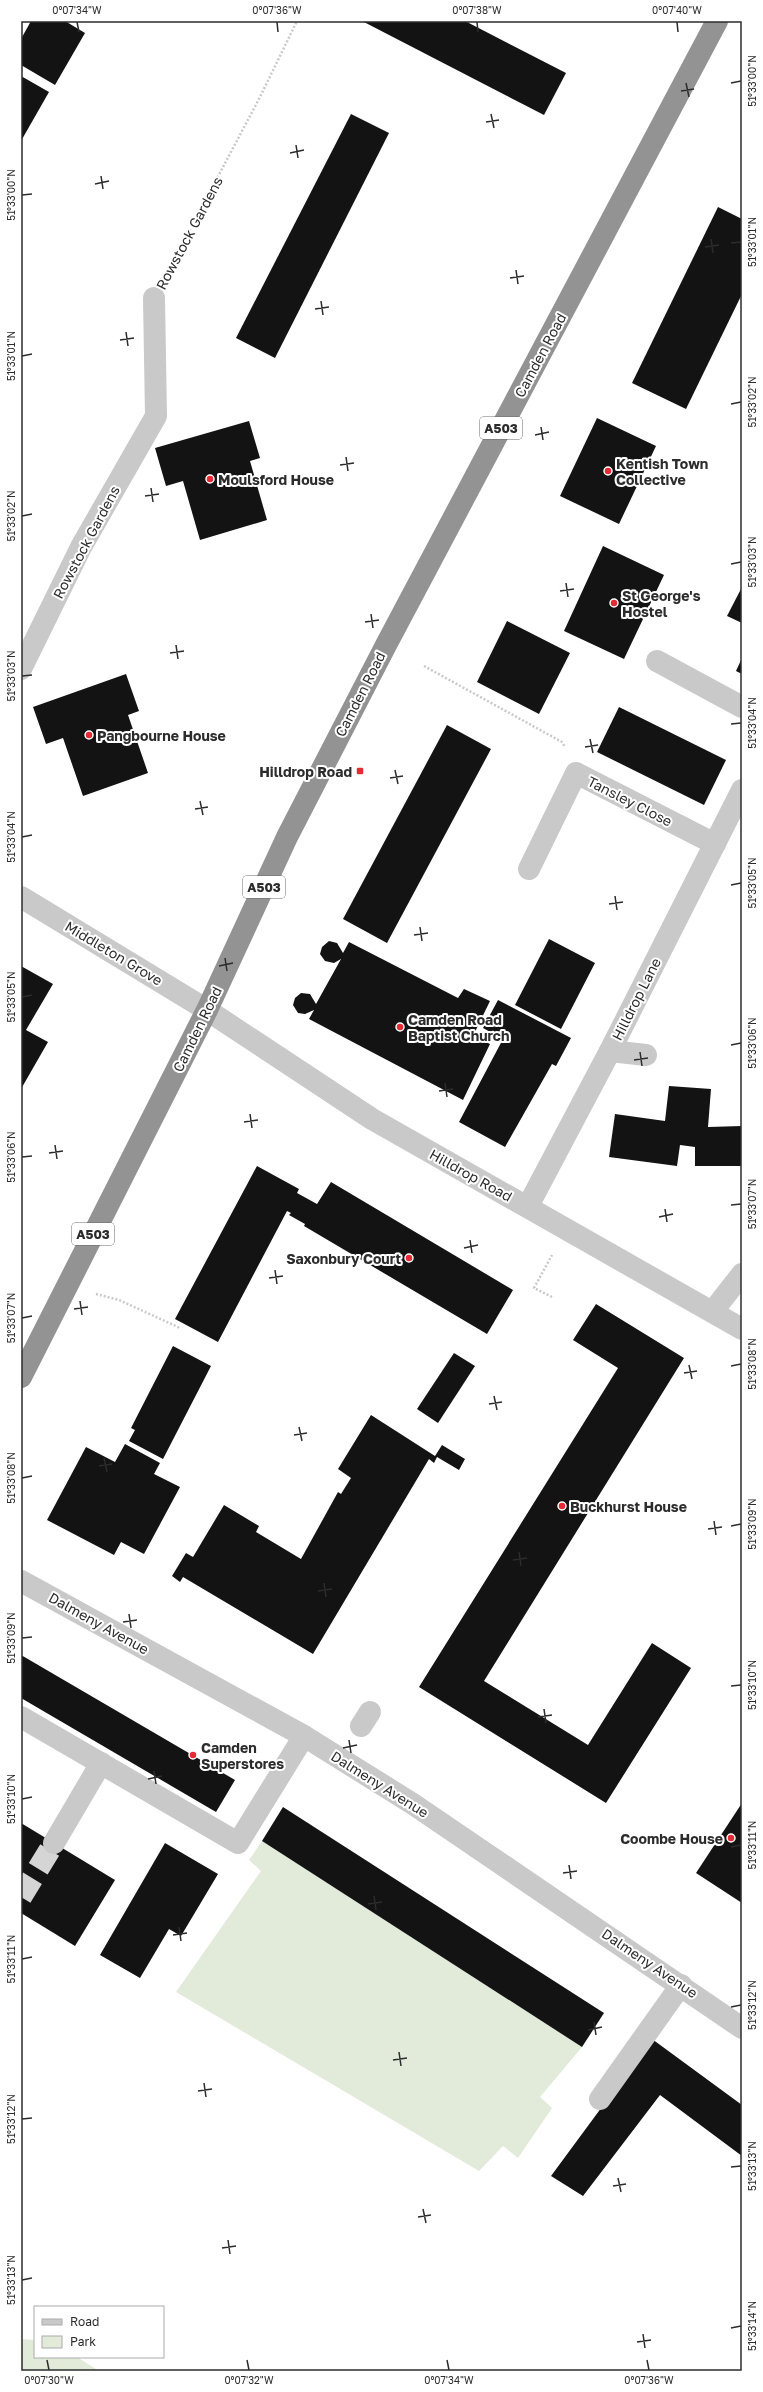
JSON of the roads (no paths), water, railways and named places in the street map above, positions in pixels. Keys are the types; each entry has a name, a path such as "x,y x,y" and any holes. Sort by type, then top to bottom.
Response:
{"highway":[{"name":"Camden Road","path":"21,1376 207,1010 287,837 360,695 717,21"}],"street":[{"name":"Rowstock Gardens","path":"21,669 81,547 156,416 154,298"},
{"path":"657,661 742,708"},
{"name":"Tansley Close","path":"529,869 576,773 715,844"},
{"name":"Hilldrop Lane","path":"528,1206 610,1051 742,790"},
{"name":"Middleton Grove","path":"21,897 207,1010"},
{"name":"Hilldrop Road","path":"207,1010 372,1119 528,1206 742,1329"},
{"path":"610,1051 646,1054"},
{"path":"713,1311 742,1274"},
{"name":"Dalmeny Avenue","path":"21,1581 304,1736 413,1804 681,1984 742,2028"},
{"path":"21,1717 238,1843 304,1736"},
{"path":"54,1843 101,1763"},
{"path":"600,2099 681,1984"}],"tunnel":[{"path":"21,1897 54,1843"}],"place":[{"name":"Kentish Town Collective","path":"608,471"},
{"name":"Moulsford House","path":"210,479"},
{"name":"St George's Hostel","path":"614,603"},
{"name":"Pangbourne House","path":"89,735"},
{"name":"Hilldrop Road","path":"360,771"},
{"name":"Camden Road Baptist Church","path":"400,1027"},
{"name":"Saxonbury Court","path":"409,1258"},
{"name":"Buckhurst House","path":"562,1506"},
{"name":"Camden Superstores","path":"193,1755"},
{"name":"Coombe House","path":"731,1838"}]}
